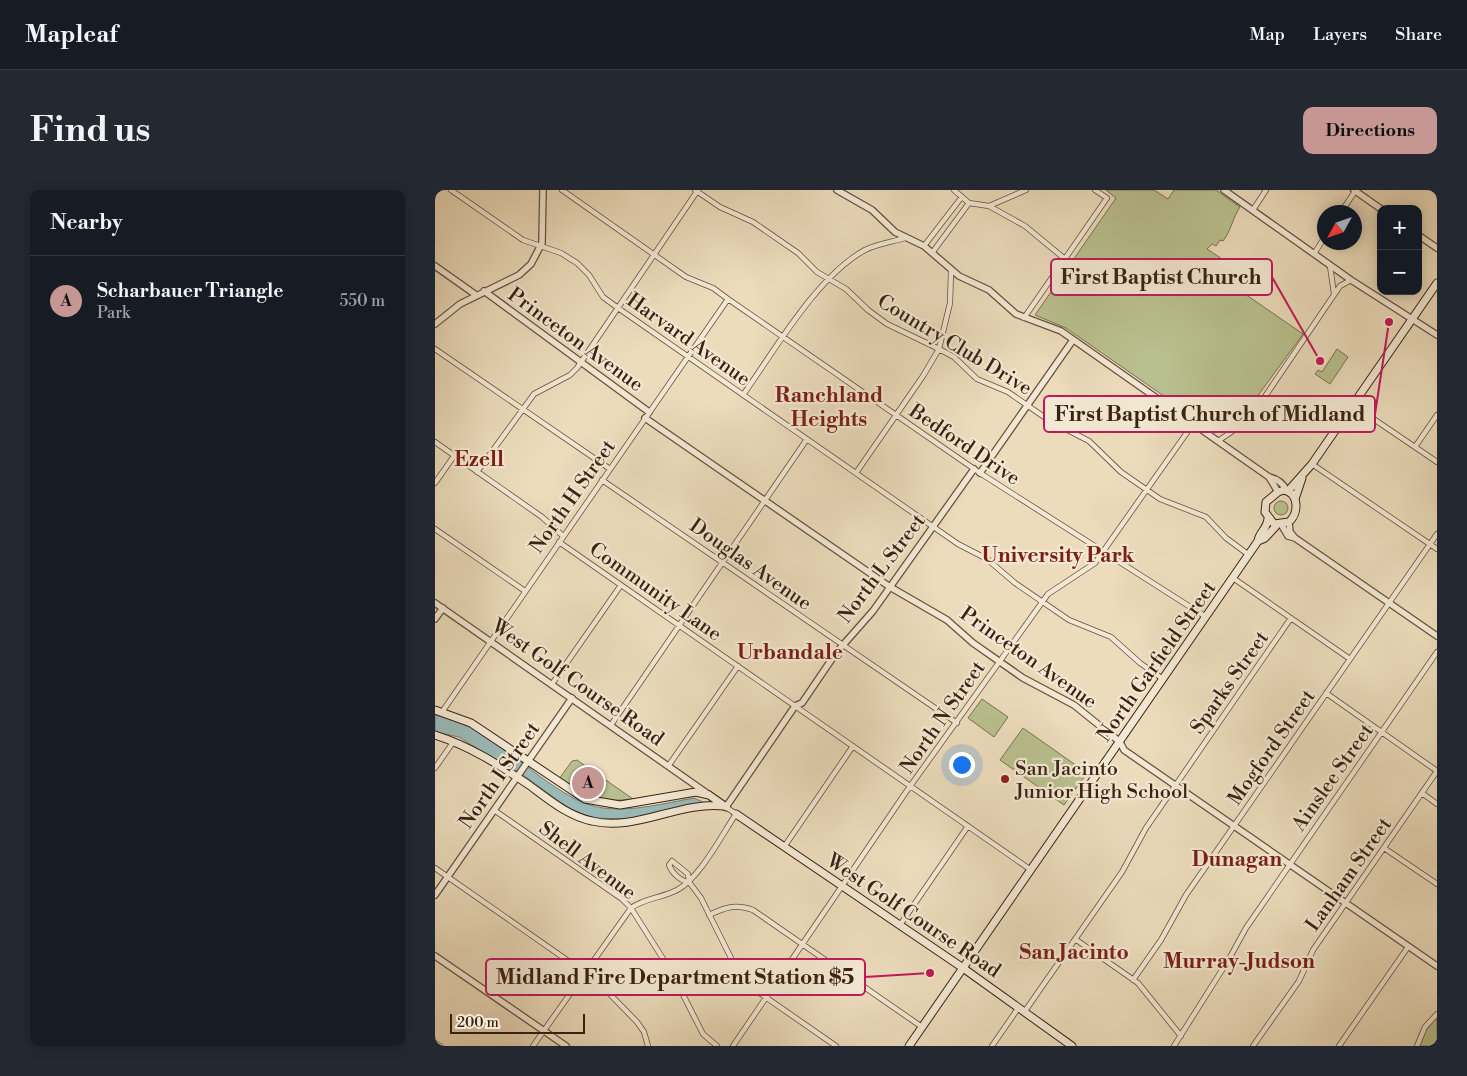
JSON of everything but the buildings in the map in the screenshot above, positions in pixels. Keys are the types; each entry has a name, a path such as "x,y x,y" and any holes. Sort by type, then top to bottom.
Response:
{"main road":[{"path":"1258,541 1268,524 1266,502 1278,492 1288,491 1302,478 1437,283"},
{"path":"1295,499 1302,478"},
{"path":"1258,541 1265,538 1295,515 1297,506 1295,499 1288,491"},
{"path":"1268,518 1282,524"},
{"name":"North Garfield Street","path":"909,1046 1258,541"},
{"path":"439,711 471,723 571,792 594,802 620,805 696,792 709,796 726,807"},
{"path":"435,734 491,759 518,776 564,810 592,822 617,823 702,807 726,807"},
{"name":"West Golf Course Road","path":"736,814 963,968 1072,1046"}],"street":[{"name":"Harvard Avenue","path":"451,190 523,240 561,253 577,263 589,275 603,297 618,308 933,526 987,559 1042,602 1069,620 1111,637 1140,663 1163,679"},
{"path":"435,324 476,295 521,273 533,262 541,247 543,190"},
{"name":"Bedford Drive","path":"562,190 687,277 713,288 728,298 1055,523 1104,550 1206,617"},
{"path":"477,472 521,408 534,394 569,375 580,363 697,190"},
{"name":"Country Club Drive","path":"697,190 720,207 753,222 798,254 817,272 846,289 868,310 887,324 939,349 954,358 977,379 1008,392 1049,422 1089,441 1121,472 1147,490 1174,506 1206,517 1226,538 1249,555"},
{"path":"837,190 872,210 895,232 924,246 951,271 989,290 1016,314 1061,331 1269,477 1284,485 1288,491"},
{"path":"954,190 969,203 989,206 1025,226 1065,259"},
{"path":"989,206 1027,190"},
{"path":"1024,318 1107,198 1095,190"},
{"path":"1224,190 1330,266 1437,335"},
{"path":"1253,210 1266,190"},
{"path":"1345,205 1355,190 1377,206"},
{"path":"924,246 961,198"},
{"path":"932,253 969,203"},
{"path":"943,221 952,227"},
{"path":"743,395 818,289 828,279 842,266 865,250 905,238"},
{"path":"1422,238 1437,248"},
{"path":"1314,254 1317,250"},
{"name":"Princeton Avenue","path":"435,266 476,295"},
{"path":"1330,266 1333,296"},
{"path":"856,473 939,349 950,303 951,271"},
{"path":"1218,441 1249,420 1326,310 1333,296 1343,284 1351,280"},
{"name":"Princeton Avenue","path":"484,291 647,415 765,501 890,587 947,620 973,643 999,661 1038,686 1068,701 1120,742 1124,750 1437,966"},
{"name":"North H Street","path":"439,711 525,591 728,298"},
{"path":"980,473 1073,340"},
{"path":"435,349 610,469"},
{"path":"1353,405 1437,462"},
{"path":"1415,447 1437,416"},
{"name":"North N Street","path":"733,1046 911,787 1042,602 1055,588 1095,563 1193,424"},
{"path":"611,725 807,439"},
{"name":"Community Lane","path":"435,442 542,517 563,536"},
{"path":"435,483 454,456"},
{"path":"1312,464 1437,549"},
{"name":"North L Street","path":"726,807 795,706 802,703 842,646 873,611 974,469"},
{"path":"1269,477 1278,492"},
{"name":"Douglas Avenue","path":"602,480 957,723"},
{"path":"1282,524 1288,536 1295,538 1437,636"},
{"path":"435,529 525,591"},
{"name":"Mogford Street","path":"1133,980 1161,940 1186,895 1437,534"},
{"name":"Community Lane","path":"559,542 1031,870"},
{"path":"1233,578 1349,659"},
{"path":"552,684 621,585"},
{"name":"West Golf Course Road","path":"435,603 669,765 726,807"},
{"path":"435,619 443,608"},
{"name":"Sparks Street","path":"992,1046 1075,939 1122,872 1146,828 1291,618"},
{"name":"Ainslee Street","path":"1174,1046 1200,1002 1229,959 1245,929 1437,652"},
{"path":"669,765 738,666"},
{"path":"1326,694 1437,771"},
{"name":"North I Street","path":"435,895 572,698"},
{"path":"435,768 454,741"},
{"path":"784,847 853,746"},
{"name":"Lanham Street","path":"1253,1046 1299,981 1313,950 1437,771"},
{"path":"1422,793 1437,804"},
{"path":"533,1046 631,908 639,902 677,890 689,882 736,814 726,807"},
{"name":"Shell Avenue","path":"494,810 622,899 631,908 672,974 703,1034 717,1046"},
{"path":"900,925 968,826"},
{"path":"1384,848 1437,884"},
{"path":"689,882 682,881 669,868 670,863 674,862 688,874 689,882 701,898 740,976 748,985 836,1046"},
{"path":"435,868 585,972 637,1022 644,1032 648,1046"},
{"path":"709,915 728,906 742,906 754,911 922,1027"},
{"path":"1075,939 1133,980 1181,1036"},
{"path":"1339,1046 1408,947"},
{"path":"435,956 566,1046"},
{"path":"1417,1046 1425,1027 1437,1014"},
{"path":"435,1043 440,1046"}],"green space":[{"path":"1106,190 1154,190 1168,199 1174,190 1216,190 1240,207 1223,241 1220,240 1216,246 1212,244 1207,249 1222,259 1221,266 1216,274 1303,334 1243,416 1230,426 1220,428 1204,424 1066,328 1035,315 1116,198"},
{"path":"1337,349 1348,357 1330,384 1315,374 1318,370 1322,372"},
{"path":"1278,501 1284,501 1288,508 1284,515 1278,515 1274,511 1274,505"},
{"path":"982,699 1008,717 994,737 968,718"},
{"path":"1023,728 1087,773 1064,805 1000,760"},
{"path":"577,760 633,799 612,800 594,797 577,790 559,779 572,761"},
{"path":"1437,1017 1437,1046 1419,1046 1426,1030"}],"water":[{"path":"435,715 459,722 476,730 556,788 588,804 603,808 626,809 694,798 703,802 703,804 627,819 593,818 570,809 516,770 513,771 459,737 435,732"}],"place":[{"name":"First Baptist Church of Midland","path":"1389,322"},
{"name":"First Baptist Church","path":"1320,361"},
{"name":"San Jacinto Junior High School","path":"1005,779"},
{"name":"Scharbauer Triangle","path":"588,783"},
{"name":"Midland Fire Department Station $5","path":"930,973"}],"district":[{"name":"Ranchland Heights","path":"829,407"},
{"name":"Ezell","path":"479,459"},
{"name":"University Park","path":"1058,555"},
{"name":"Urbandale","path":"790,652"},
{"name":"Dunagan","path":"1237,859"},
{"name":"San Jacinto","path":"1074,952"},
{"name":"Murray-Judson","path":"1239,961"}]}
